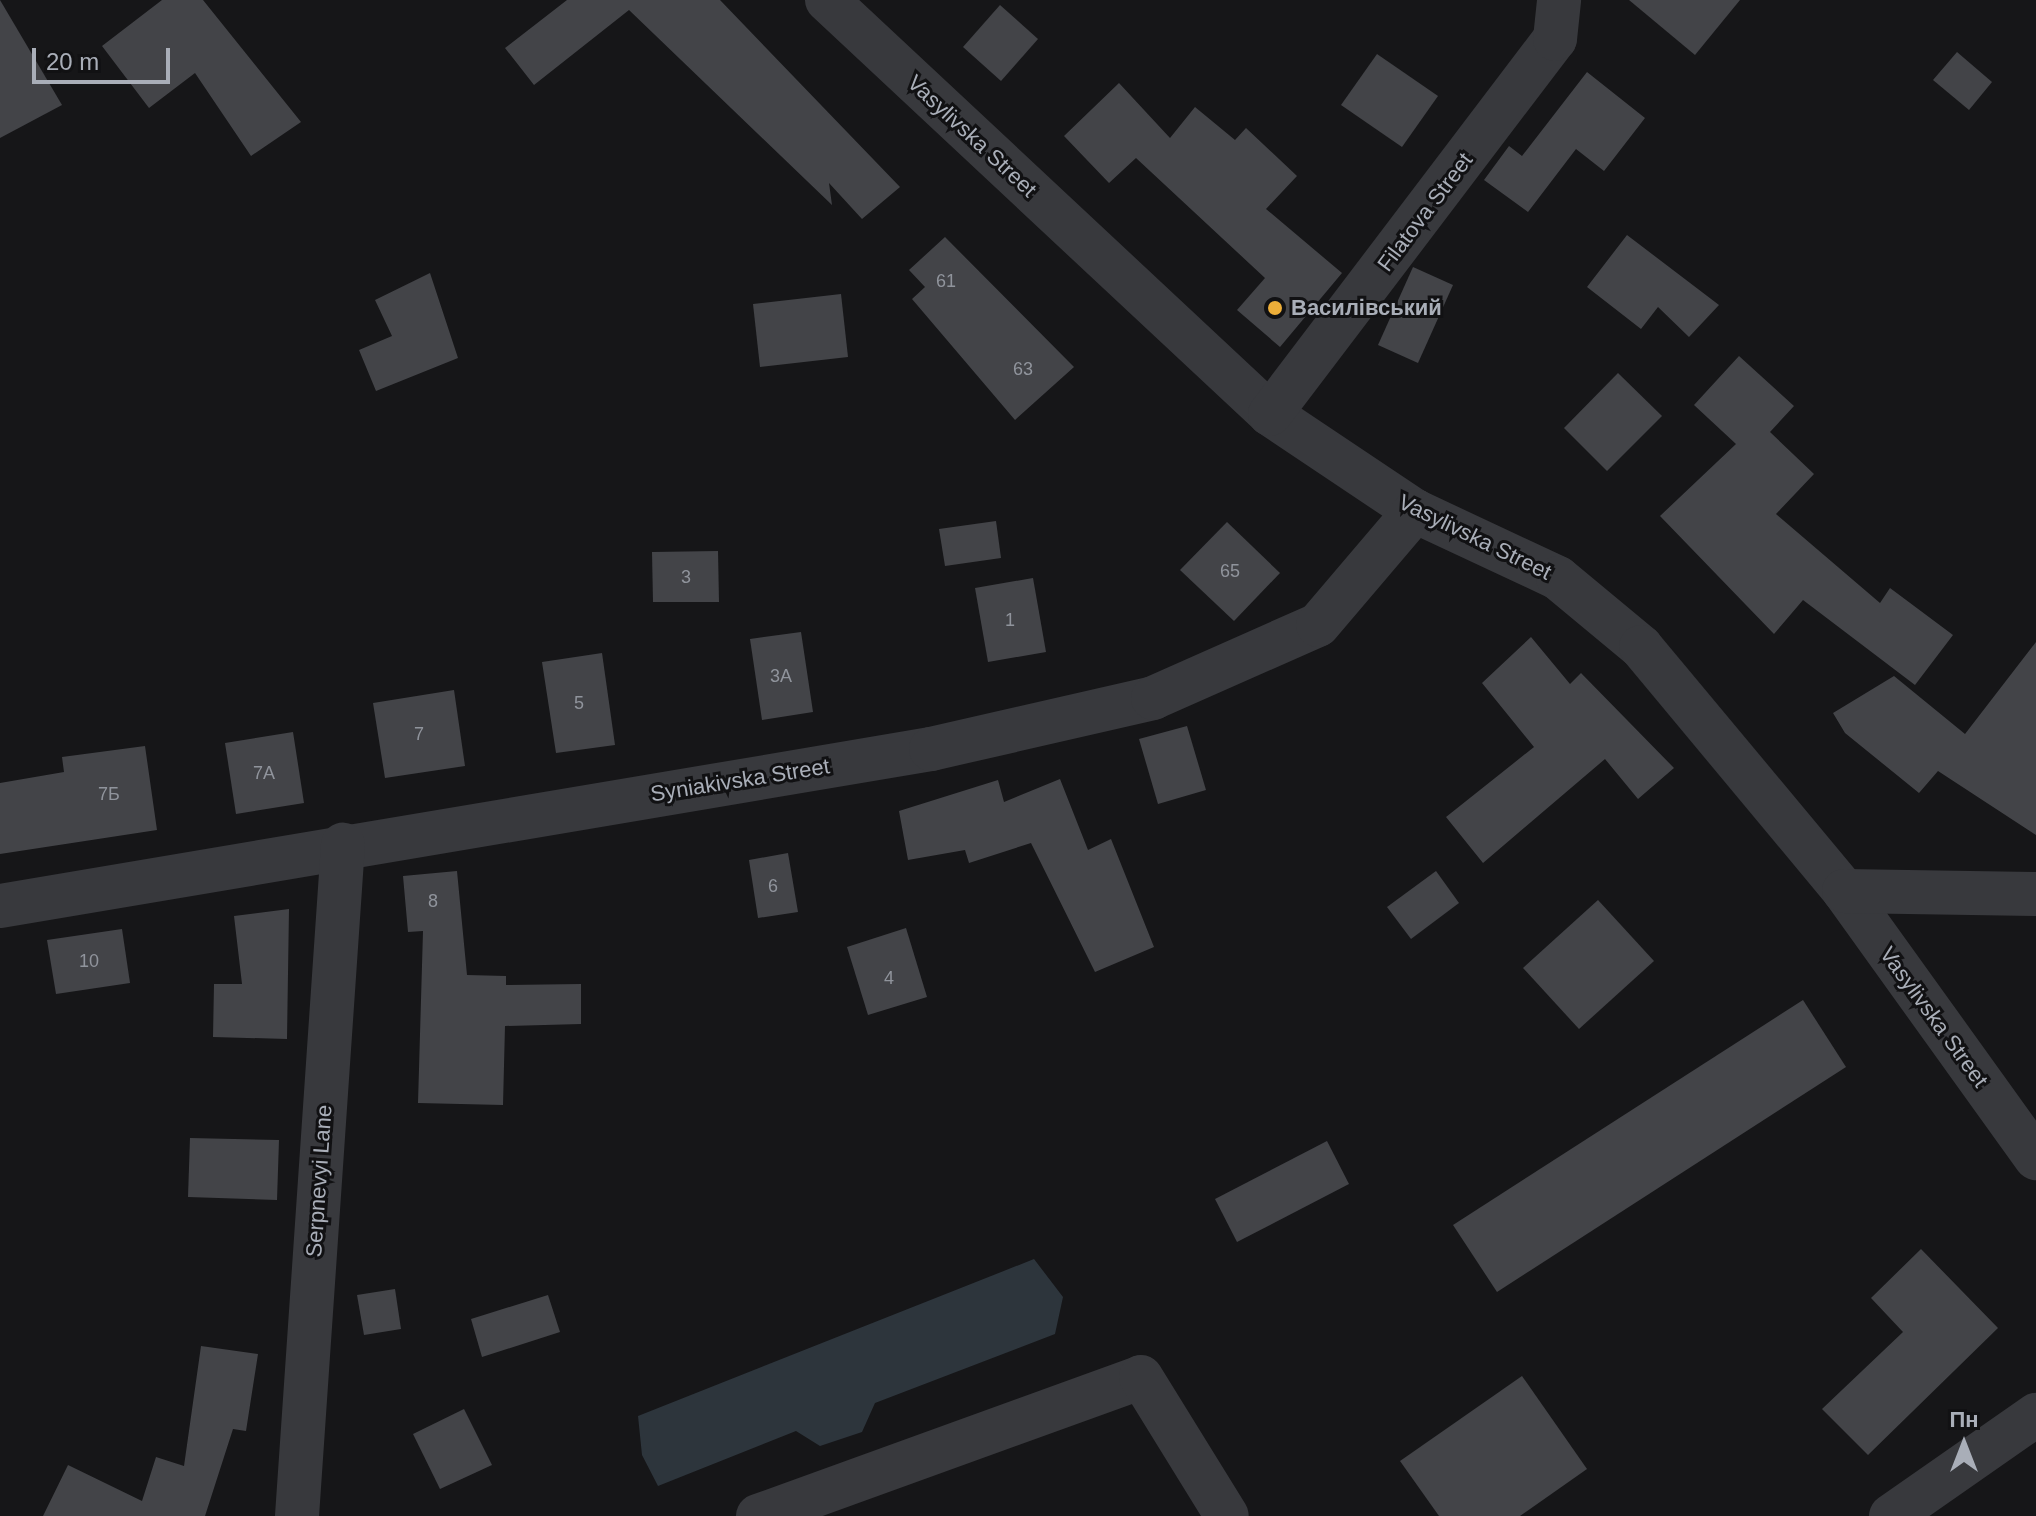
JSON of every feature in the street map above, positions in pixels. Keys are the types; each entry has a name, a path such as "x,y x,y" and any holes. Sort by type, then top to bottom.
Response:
{"street":[{"name":"Vasylivska Street","path":"827,0 1270,414 1415,511 1558,578 1641,647 1844,891 2036,1158"},
{"name":"Filatova Street","path":"1270,414 1555,39 1559,0"},
{"name":"Syniakivska Street","path":"0,906 343,845 931,749 1153,698 1318,625 1415,511"},
{"name":"Serpnevyi Lane","path":"297,1516 343,845"},
{"path":"1844,891 2036,894"},
{"path":"758,1516 1141,1377 1227,1516"},
{"path":"1891,1516 2036,1415"}],"shaded area":[{"path":"1034,1259 1063,1297 1055,1334 875,1403 862,1432 820,1446 796,1431 658,1486 642,1455 638,1416"}],"building":[{"path":"0,0 62,105 0,138"},
{"path":"162,0 203,0 301,122 251,156 195,73 149,108 102,46"},
{"path":"567,0 720,0 900,187 862,219 829,183 832,205 629,10 534,85 505,48"},
{"path":"1629,0 1740,0 1695,55"},
{"path":"1000,5 1038,39 1001,81 963,47"},
{"path":"1957,52 1992,82 1969,110 1933,80"},
{"path":"1377,54 1438,96 1402,147 1341,105"},
{"path":"1587,72 1645,118 1604,171 1576,149 1528,212 1484,180 1509,146 1522,156"},
{"path":"1119,83 1170,138 1195,107 1235,140 1246,128 1297,176 1266,209 1342,273 1280,347 1237,310 1265,278 1136,158 1109,183 1064,136"},
{"path":"1627,235 1719,305 1689,337 1658,307 1641,329 1587,287"},
{"path":"945,237 1074,367 1015,420 912,299 925,287 909,270"},
{"path":"1413,267 1453,285 1418,363 1378,345"},
{"path":"430,273 458,358 376,391 359,350 392,336 375,300"},
{"path":"841,294 848,357 760,367 753,304"},
{"path":"1739,356 1794,406 1770,432 1814,474 1776,514 1880,603 1890,588 1953,635 1915,685 1803,600 1774,634 1660,516 1736,444 1694,405"},
{"path":"1618,373 1662,416 1607,471 1564,428"},
{"path":"996,521 1001,558 945,566 939,529"},
{"path":"1227,522 1280,573 1234,621 1180,570"},
{"path":"718,551 719,602 653,602 652,552"},
{"path":"1033,578 1046,652 988,662 975,588"},
{"path":"801,632 813,712 762,720 750,639"},
{"path":"1531,637 1570,684 1581,673 1674,768 1638,799 1605,759 1483,863 1446,817 1534,747 1482,683"},
{"path":"2036,642 2036,835 1938,771 1919,793 1845,733 1833,713 1894,676 1965,734"},
{"path":"602,653 615,745 556,753 542,662"},
{"path":"454,690 465,766 385,778 373,703"},
{"path":"1187,726 1206,790 1158,804 1139,739"},
{"path":"293,732 304,803 236,814 225,743"},
{"path":"145,746 157,830 0,854 0,783 64,772 62,757"},
{"path":"1060,779 1088,850 1111,839 1154,947 1095,972 1031,843 969,863 965,850 908,860 899,811 998,780 1004,802"},
{"path":"788,853 798,912 758,918 749,860"},
{"path":"457,871 467,975 506,976 506,985 581,984 581,1024 505,1026 503,1105 418,1103 423,931 408,932 403,876"},
{"path":"1436,871 1459,903 1411,939 1387,907"},
{"path":"1598,900 1654,961 1579,1029 1523,968"},
{"path":"289,909 287,1039 213,1037 214,984 242,984 234,916"},
{"path":"906,928 927,997 868,1015 847,947"},
{"path":"122,929 130,983 56,994 47,940"},
{"path":"1803,1000 1846,1067 1497,1292 1453,1225"},
{"path":"190,1138 279,1140 277,1200 188,1197"},
{"path":"1327,1141 1349,1184 1237,1242 1215,1199"},
{"path":"1921,1249 1998,1328 1868,1455 1822,1409 1903,1332 1871,1298"},
{"path":"395,1289 401,1329 364,1335 357,1295"},
{"path":"548,1295 560,1332 482,1357 471,1319"},
{"path":"201,1346 258,1354 246,1431 233,1429 205,1516 43,1516 68,1465 142,1501 156,1457 184,1466"},
{"path":"1522,1376 1587,1469 1520,1516 1439,1516 1400,1461"},
{"path":"464,1409 492,1465 440,1489 413,1434"}],"place":[{"name":"Василівський","path":"1275,308"}]}
